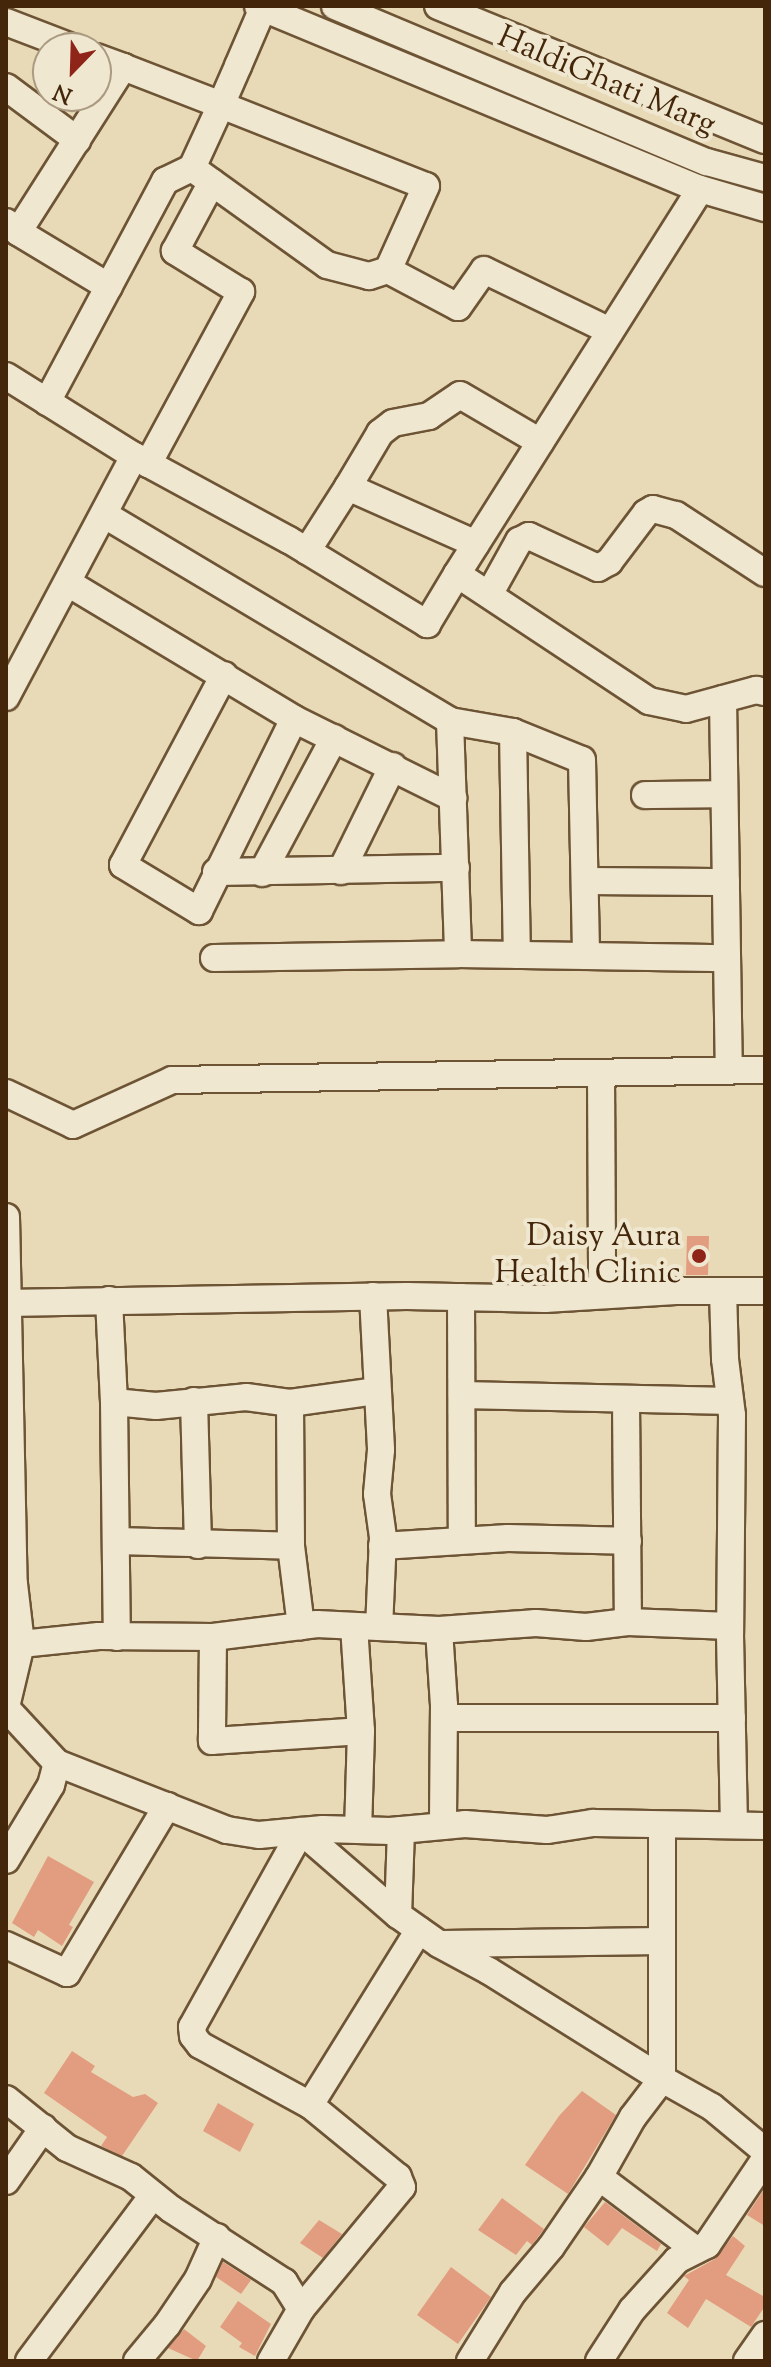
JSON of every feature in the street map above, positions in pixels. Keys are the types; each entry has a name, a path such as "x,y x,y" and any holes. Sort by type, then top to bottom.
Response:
{"street":[{"name":"HaldiGhati Marg","path":"335,6 707,162 765,178"},
{"name":"HaldiGhati Marg","path":"438,6 765,140"},
{"path":"6,697 105,515 241,292 175,251 202,175 221,105 260,7 700,189 765,208"},
{"path":"6,22 32,32"},
{"path":"112,63 426,186 388,270"},
{"path":"109,287 12,227 77,140 123,67"},
{"path":"6,87 77,140"},
{"path":"47,402 165,181 202,175 327,265 369,276 388,270 458,307 484,270 610,331"},
{"path":"7,379 141,460 307,551 427,624 700,189"},
{"path":"307,551 380,433 393,423 442,410 460,395 540,442"},
{"path":"348,487 476,544"},
{"path":"490,593 519,541 529,536 598,568 609,562 653,509 676,515 765,573"},
{"path":"105,515 450,721 513,732 582,760 586,956"},
{"path":"457,574 649,701 686,709 756,690 765,692"},
{"path":"68,583 294,719 453,798"},
{"path":"224,675 123,865 199,911 294,719"},
{"path":"723,699 729,1071"},
{"path":"450,721 458,954"},
{"path":"513,732 517,955"},
{"path":"262,873 334,738"},
{"path":"341,871 393,766"},
{"path":"645,795 724,794"},
{"path":"216,872 456,868"},
{"path":"586,881 726,882"},
{"path":"214,958 458,954 727,958"},
{"path":"6,1093 73,1125 172,1080 765,1070"},
{"path":"601,1073 602,1295"},
{"path":"6,1217 9,1524 21,1644 6,1707 57,1763 227,1830 259,1835 301,1831 401,1830 465,1824 547,1830 593,1823 765,1826"},
{"path":"723,1291 730,1401 734,1825"},
{"path":"8,1302 373,1296 545,1299 765,1291"},
{"path":"358,1830 366,1627 382,1546 377,1494 381,1450 373,1296"},
{"path":"461,1297 462,1540"},
{"path":"109,1300 114,1402 117,1637"},
{"path":"114,1402 156,1406 246,1397 290,1403 377,1391"},
{"path":"463,1395 730,1401"},
{"path":"194,1401 198,1545"},
{"path":"626,1401 628,1622"},
{"path":"290,1403 291,1546 301,1626"},
{"path":"382,1546 568,1537 628,1541"},
{"path":"117,1541 291,1546"},
{"path":"21,1644 117,1637 213,1637 301,1626 439,1630 536,1623 586,1627 628,1622 730,1626"},
{"path":"439,1630 444,1718 443,1826"},
{"path":"213,1637 212,1741 361,1731"},
{"path":"444,1718 732,1718"},
{"path":"6,1860 51,1785 57,1763"},
{"path":"6,1945 67,1973 167,1806"},
{"path":"470,2361 513,2292 551,2247 599,2177 633,2117 662,2079 662,1825"},
{"path":"310,2105 419,1930 401,1830"},
{"path":"301,1831 419,1930 712,2107 765,2151"},
{"path":"271,2361 301,2309 402,2187 398,2177 310,2105 200,2045 193,2036 192,2027 301,1831"},
{"path":"419,1930 660,1941"},
{"path":"6,2099 67,2148 131,2177 284,2282 301,2309"},
{"path":"6,2181 43,2128"},
{"path":"599,2361 632,2310 677,2260 707,2245 765,2159"},
{"path":"599,2177 696,2250"},
{"path":"29,2361 153,2195"},
{"path":"137,2361 167,2325 198,2279 217,2237"},
{"path":"747,2361 765,2335"}],"building":[{"path":"687,1236 709,1236 708,1275 686,1275"},
{"path":"48,1856 94,1882 69,1925 73,1927 62,1946 38,1930 34,1937 12,1923"},
{"path":"72,2051 95,2066 91,2072 133,2097 145,2094 158,2103 122,2156 101,2146 107,2137 44,2093"},
{"path":"582,2091 616,2115 568,2194 525,2165 559,2116"},
{"path":"218,2103 254,2124 240,2152 203,2131"},
{"path":"765,2188 765,2226 747,2215"},
{"path":"502,2198 544,2229 532,2245 527,2241 516,2255 478,2230"},
{"path":"605,2202 661,2244 657,2251 622,2228 608,2246 584,2227"},
{"path":"319,2220 342,2234 323,2258 300,2243"},
{"path":"733,2236 745,2246 726,2275 765,2297 765,2306 751,2327 706,2299 688,2328 667,2313 689,2280 684,2276 715,2259"},
{"path":"223,2262 251,2280 241,2294 216,2277"},
{"path":"451,2267 491,2297 458,2344 417,2315"},
{"path":"238,2301 271,2324 255,2356 239,2347 242,2343 220,2327"},
{"path":"184,2329 206,2346 197,2361 168,2348"}],"place":[{"name":"Daisy Aura Health Clinic","path":"699,1256"}]}
